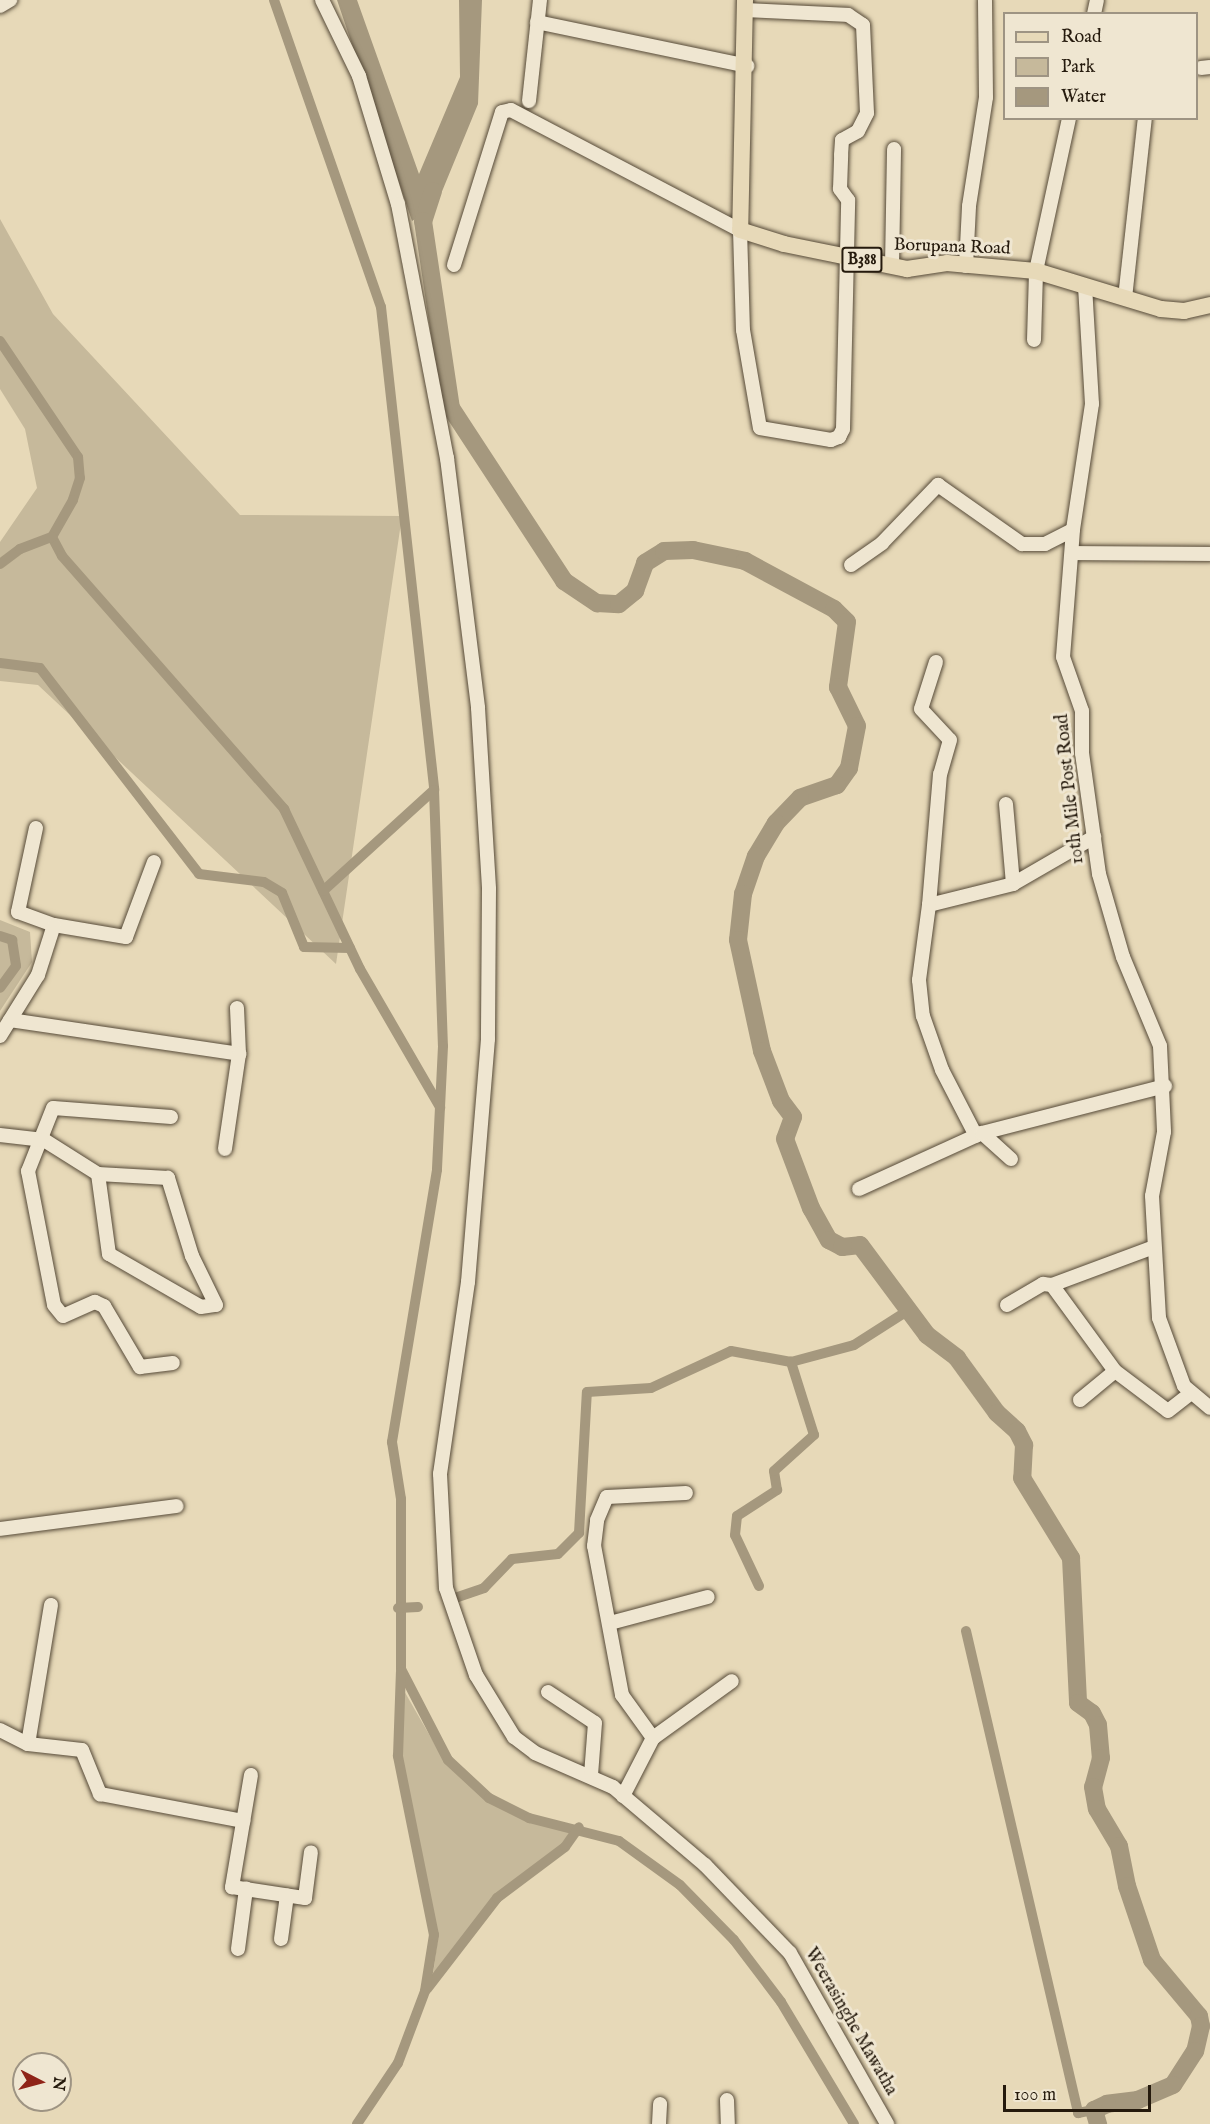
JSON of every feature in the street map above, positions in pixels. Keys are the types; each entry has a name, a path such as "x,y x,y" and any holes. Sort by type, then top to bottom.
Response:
{"main road":[{"path":"740,230 747,66 746,5"},
{"name":"Borupana Road","path":"740,230 848,258 892,266 966,266 1036,271 1125,298 1184,311 1210,304"}],"street":[{"path":"0,6 10,0"},
{"name":"Weerasinghe Mawatha","path":"322,0 359,76 398,204 447,458 478,708 489,889 488,1039 468,1282 441,1474 446,1588 476,1675 514,1737 535,1753 591,1775 623,1796 705,1865 790,1953 887,2124"},
{"path":"530,101 540,0"},
{"path":"966,266 969,206 986,97 985,0"},
{"path":"454,265 502,112 511,110 740,230 743,330 757,419 767,431 831,440 839,437 843,429 848,258 848,200 840,189 841,155 842,140 858,131 867,113 861,20 746,5"},
{"path":"537,22 747,66"},
{"path":"1034,340 1036,271 1069,120"},
{"path":"1125,298 1145,120"},
{"path":"892,266 894,149"},
{"name":"10th Mile Post Road","path":"1084,286 1092,404 1073,530 1063,657 1082,711 1082,753 1099,874 1124,957 1160,1046 1165,1086 1164,1132 1152,1196 1159,1318 1175,1368 1190,1394 1210,1408"},
{"path":"851,565 882,543 938,485 1022,544 1045,544 1073,530"},
{"path":"1072,553 1210,554"},
{"path":"936,662 921,709 950,740 940,774 929,906 920,980 923,1016 942,1070 979,1135 1011,1159"},
{"path":"1006,804 1013,884"},
{"path":"36,828 18,912 54,925 126,937 154,862"},
{"path":"929,906 1013,884 1094,837"},
{"path":"0,1036 38,975 54,925"},
{"path":"225,1149 239,1054 237,1008"},
{"path":"10,1020 239,1054"},
{"path":"859,1189 979,1135 1165,1086"},
{"path":"171,1117 53,1108 44,1140 28,1171 54,1305 63,1316 95,1302 104,1306 140,1367 173,1364"},
{"path":"0,1135 44,1140 98,1174 168,1178 192,1256 216,1305 201,1307 109,1254 98,1174"},
{"path":"1007,1305 1043,1284 1052,1285 1154,1247"},
{"path":"1052,1285 1115,1371 1168,1411 1190,1394"},
{"path":"1080,1400 1115,1371"},
{"path":"653,1738 622,1695 594,1546 597,1520 607,1497 686,1493"},
{"path":"0,1529 177,1506"},
{"path":"610,1623 708,1597"},
{"path":"28,1744 51,1605"},
{"path":"623,1796 653,1738 732,1682"},
{"path":"548,1692 596,1723 591,1775"},
{"path":"0,1730 28,1744 82,1750 100,1794 243,1821"},
{"path":"251,1775 232,1887 305,1898 311,1852"},
{"path":"238,1949 246,1889"},
{"path":"281,1939 287,1895"},
{"path":"727,2100 728,2124"},
{"path":"659,2124 660,2104"}],"green space":[{"path":"0,219 53,314 240,515 402,516 336,964 38,685 0,681 0,542 37,488 25,429 0,389"},
{"path":"0,920 30,932 32,962 0,1011"},
{"path":"403,1689 446,1764 487,1801 526,1820 574,1829 561,1845 495,1895 433,1975 438,1937 401,1757"}],"water":[{"path":"337,0 357,0 419,174 460,77 459,0 482,0 478,104 436,206 412,221"}],"waterway":[{"path":"274,0 381,307 434,790 443,1046 437,1170 392,1442 401,1499 401,1669 448,1760 489,1798 529,1818 619,1841 680,1885 734,1940 781,2002 854,2124"},
{"path":"433,191 423,221 451,408 564,581 597,603 619,604 635,591 645,563 664,551 693,550 745,561 834,609 847,622 838,687 857,726 849,768 837,785 800,798 776,823 756,856 743,894 738,940 762,1051 781,1101 793,1117 785,1139 811,1208 829,1240 842,1247 860,1245 927,1335 957,1358 997,1413 1017,1431 1024,1445 1022,1478 1071,1558 1078,1703 1092,1713 1098,1725 1101,1758 1093,1787 1097,1809 1119,1846 1127,1886 1152,1960 1199,2016 1201,2026 1195,2051 1173,2085 1138,2100 1107,2104 1094,2110 1098,2124"},
{"path":"0,341 78,457 80,478 73,500 52,537 62,556 284,809 360,969 440,1107"},
{"path":"0,564 20,549 52,537"},
{"path":"0,663 40,668 199,874 264,882 282,893 304,947 350,948"},
{"path":"323,891 434,790"},
{"path":"0,936 12,940 16,966 0,988"},
{"path":"455,1598 484,1588 512,1559 558,1554 579,1533 587,1392 651,1388 731,1351 791,1362 854,1345 909,1310"},
{"path":"759,1586 735,1535 737,1516 777,1490 774,1471 814,1435 791,1362"},
{"path":"398,1608 418,1607"},
{"path":"966,1631 1078,2113 1094,2110"},
{"path":"357,2124 398,2063 425,1991 434,1935 398,1756 401,1672"},
{"path":"427,1989 497,1898 565,1847 579,1827"}]}
